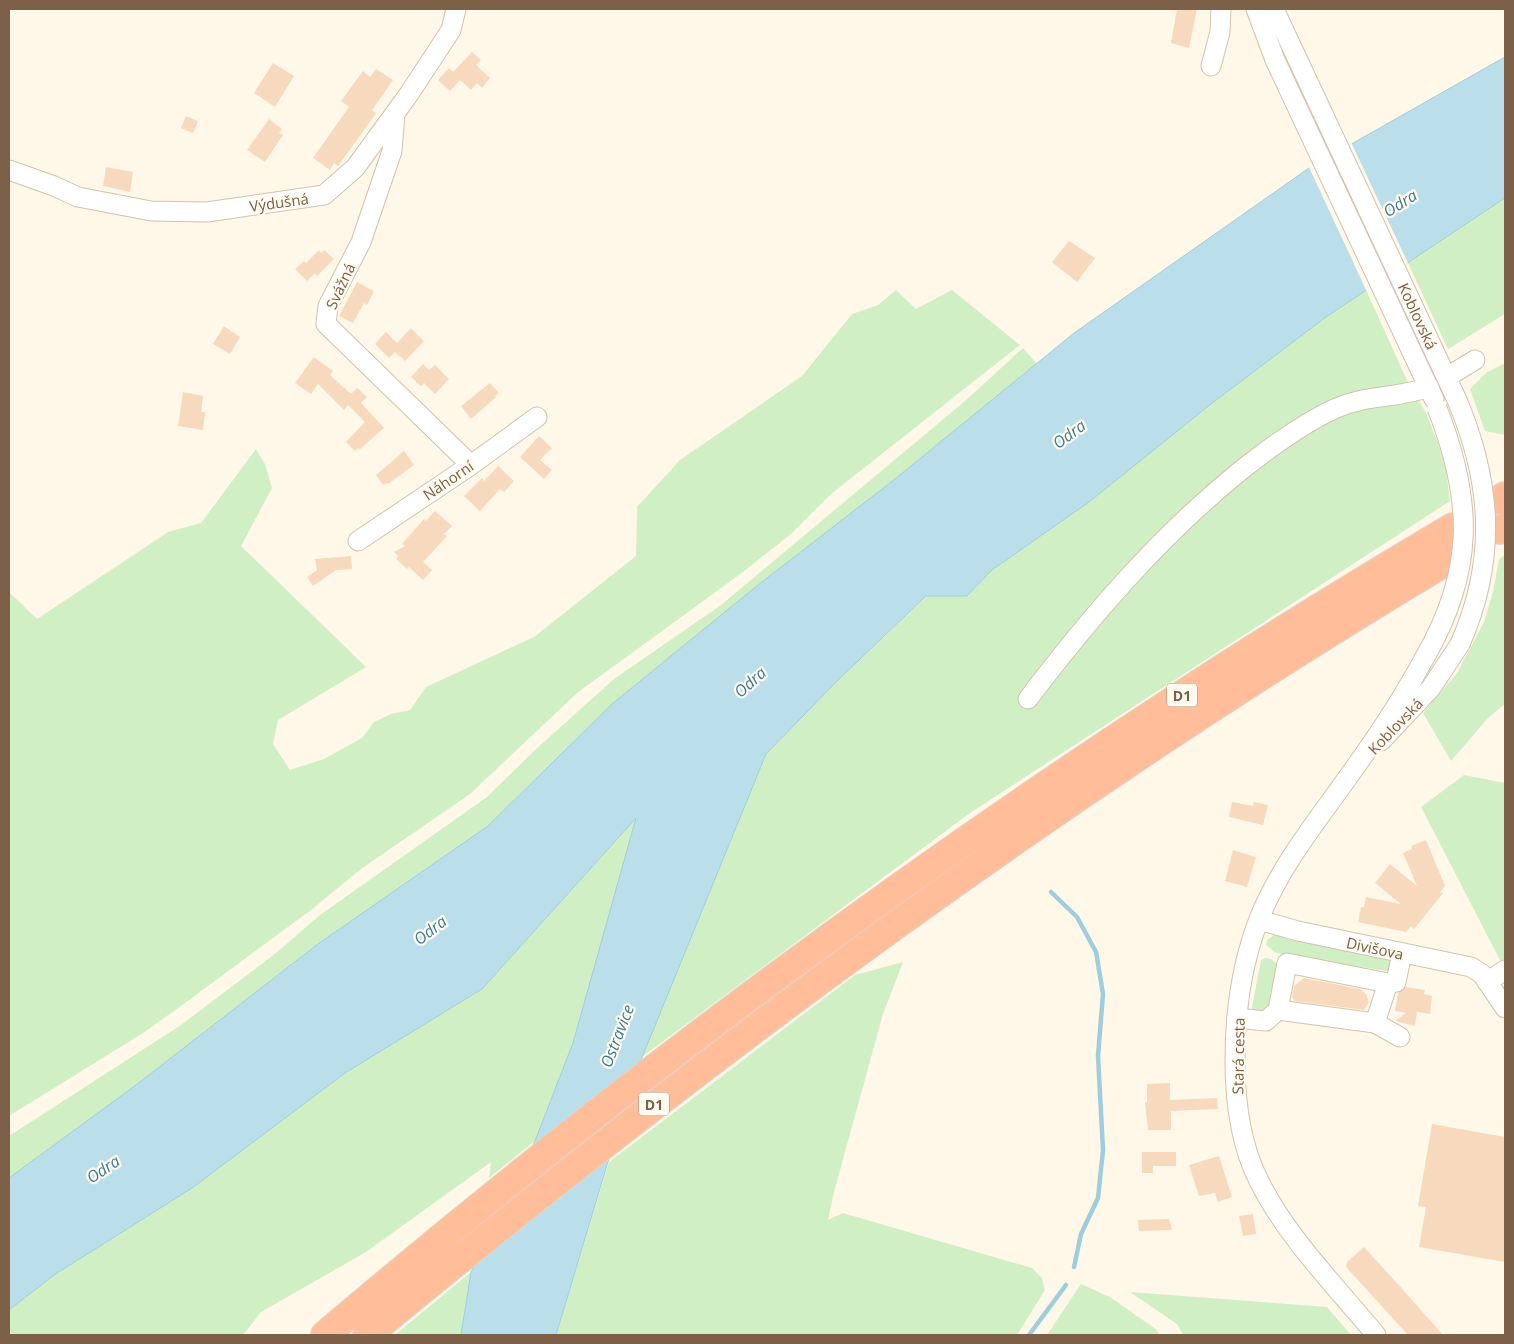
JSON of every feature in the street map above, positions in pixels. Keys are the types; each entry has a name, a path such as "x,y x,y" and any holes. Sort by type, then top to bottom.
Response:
{"highway":[{"name":"D1","path":"326,1335 638,1082 777,977 918,875 1175,699 1453,527"},
{"name":"D1","path":"367,1335 509,1218 653,1104 800,994 950,886 1194,720 1450,559"}],"street":[{"name":"Výdušná","path":"9,170 78,197 151,211 208,212 324,195 355,168 395,113 451,30 456,9"},
{"path":"1211,66 1220,32 1221,9"},
{"name":"Koblovská","path":"1256,9 1285,81 1429,387 1458,476 1463,507 1463,542 1460,573 1452,601 1425,657 1357,764"},
{"name":"Koblovská","path":"1274,9 1457,400 1471,435 1485,495 1487,531 1480,586 1471,618 1460,644 1444,671 1417,705 1357,764"},
{"name":"Svážná","path":"395,113 392,151 361,242 328,306 326,324 471,465"},
{"path":"1447,377 1475,360"},
{"path":"1028,699 1068,647 1157,546 1217,490 1253,460 1304,424 1334,409 1361,398 1406,394 1429,387"},
{"name":"Náhorní","path":"358,541 471,465 537,417"},
{"name":"Stará cesta","path":"1357,764 1292,855 1259,920 1249,952 1237,1018 1235,1064 1238,1111 1246,1148 1258,1180 1279,1216 1376,1335"},
{"name":"Divišova","path":"1259,920 1298,931 1471,967 1482,974 1505,1008"},
{"path":"1237,1018 1266,1021 1278,1010 1288,963 1388,983 1396,982 1402,954"},
{"path":"1487,982 1505,970"},
{"path":"1375,1023 1388,983"},
{"path":"1278,1010 1375,1023 1400,1038"}],"green space":[{"path":"1505,198 1505,314 1448,349 1407,261"},
{"path":"896,290 916,309 952,290 1020,345 831,494 792,533 743,572 577,693 470,794 361,869 311,910 143,1033 9,1116 9,592 37,619 168,532 201,523 256,449 265,464 272,488 241,546 366,667 278,720 273,744 290,770 324,759 362,738 374,722 391,714 410,710 426,687 534,637 636,556 637,507 680,460 802,376 852,314 878,305"},
{"path":"1366,290 1406,378 1426,413 1438,443 1446,470 1450,501 970,813 642,1057 766,754 837,681 927,596 968,596 992,570 1089,502 1211,404 1326,317"},
{"path":"1023,348 1037,364 895,479 758,585 612,704 488,826 318,944 136,1085 9,1178 9,1136 181,1025 276,953 320,915 487,797 536,749 614,679 721,605 965,401"},
{"path":"1505,363 1505,435 1485,431 1470,389 1486,373"},
{"path":"1505,555 1505,704 1488,718 1451,761 1423,713 1457,673 1484,622 1493,592 1499,559"},
{"path":"1464,775 1505,783 1505,960 1501,962 1421,807"},
{"path":"637,817 573,1043 535,1141 489,1178 491,1162 366,1252 261,1312 243,1335 9,1335 9,1310 54,1275 192,1188 345,1073 482,989"},
{"path":"1274,935 1396,958 1393,972 1276,953 1266,945 1267,940"},
{"path":"1265,958 1271,959 1280,967 1271,1006 1266,1013 1252,1011 1261,960"},
{"path":"903,962 883,1014 828,1220 843,1213 1032,1268 1042,1278 1045,1290 1017,1335 556,1335 609,1162 855,975"},
{"path":"471,1272 461,1335 395,1335"},
{"path":"1081,1284 1110,1297 1157,1330 1159,1335 1047,1335"},
{"path":"1130,1292 1327,1307 1351,1335 1183,1335 1177,1324"}],"water":[{"path":"1505,57 1505,198 1326,317 1211,404 1089,502 992,570 967,596 926,596 837,681 766,754 632,1082 556,1335 461,1335 471,1272 535,1141 573,1043 636,818 482,989 345,1073 192,1188 54,1275 9,1310 9,1178 136,1085 318,944 488,826 612,704 758,585 895,479 1074,333 1309,168"}],"pier":[{"path":"1350,140 1408,263 1367,292 1308,165"}],"building":[{"path":"1177,9 1197,9 1189,48 1171,43"},
{"path":"472,52 481,60 476,65 490,78 482,88 477,83 471,90 460,80 450,91 438,80 449,68 453,72"},
{"path":"273,63 294,76 275,107 254,93"},
{"path":"376,69 393,80 372,110 376,113 338,166 334,163 330,170 313,158 349,107 341,101 363,71 370,77"},
{"path":"186,116 198,121 193,133 181,128"},
{"path":"269,119 282,129 279,133 283,135 265,162 247,150"},
{"path":"106,167 133,172 130,192 103,186"},
{"path":"1069,241 1095,258 1077,282 1052,262"},
{"path":"319,250 321,253 324,250 334,259 317,276 315,273 307,281 295,269 304,261 306,263"},
{"path":"357,282 374,291 367,305 364,303 353,323 339,316"},
{"path":"224,326 240,337 230,354 213,344"},
{"path":"411,328 424,341 405,361 395,352 389,358 375,344 386,332 397,343"},
{"path":"314,357 333,371 330,375 351,394 357,388 367,397 361,403 384,428 359,450 358,448 355,451 346,442 365,422 348,405 344,410 318,384 311,394 295,383"},
{"path":"423,364 429,370 435,365 449,379 435,394 424,383 421,386 411,377"},
{"path":"490,383 499,393 471,419 461,406"},
{"path":"183,392 203,396 201,412 205,412 203,430 178,426"},
{"path":"539,436 552,448 540,460 552,470 544,479 520,457"},
{"path":"404,451 414,465 388,484 383,485 376,475"},
{"path":"498,466 514,481 504,492 500,489 480,511 464,496 482,478 484,481"},
{"path":"435,511 452,526 444,534 447,536 423,562 432,570 423,580 409,567 407,569 396,559 398,556 394,552 405,546 402,544 424,519 426,521"},
{"path":"351,556 352,569 336,570 313,586 307,577 317,570 315,559"},
{"path":"1232,802 1253,806 1254,802 1268,805 1263,825 1229,817"},
{"path":"1426,840 1445,886 1440,892 1443,893 1414,929 1411,926 1406,932 1358,922 1361,907 1364,907 1366,897 1401,904 1375,883 1390,864 1417,886 1403,853 1412,849 1411,846"},
{"path":"1233,850 1256,857 1247,887 1225,881"},
{"path":"1304,978 1360,989 1366,994 1369,1002 1364,1010 1295,1001 1292,997 1294,986"},
{"path":"1406,987 1425,990 1424,994 1432,996 1430,1014 1417,1012 1415,1026 1395,1021 1406,1013 1395,1011 1398,993"},
{"path":"1170,1083 1170,1100 1217,1098 1218,1109 1171,1111 1171,1130 1148,1130 1145,1102 1147,1102 1147,1084"},
{"path":"1432,1124 1505,1137 1505,1262 1419,1247 1426,1207 1418,1206"},
{"path":"1142,1152 1176,1152 1176,1166 1153,1166 1153,1173 1142,1173"},
{"path":"1219,1156 1232,1197 1218,1202 1215,1193 1199,1196 1189,1165"},
{"path":"1253,1214 1256,1234 1243,1236 1239,1216"},
{"path":"1169,1219 1172,1230 1139,1231 1138,1220"},
{"path":"1364,1247 1443,1335 1408,1335 1346,1267 1347,1262"}],"waterway":[{"path":"1051,892 1077,917 1096,952 1103,994 1098,1056 1103,1150 1098,1198 1081,1234 1074,1267"},
{"path":"1029,1335 1066,1285"}],"water label":[{"name":"Odra","path":"1400,203"},
{"name":"Odra","path":"1069,434"},
{"name":"Odra","path":"750,682"},
{"name":"Odra","path":"430,930"},
{"name":"Ostravice","path":"617,1036"},
{"name":"Odra","path":"103,1169"}]}
